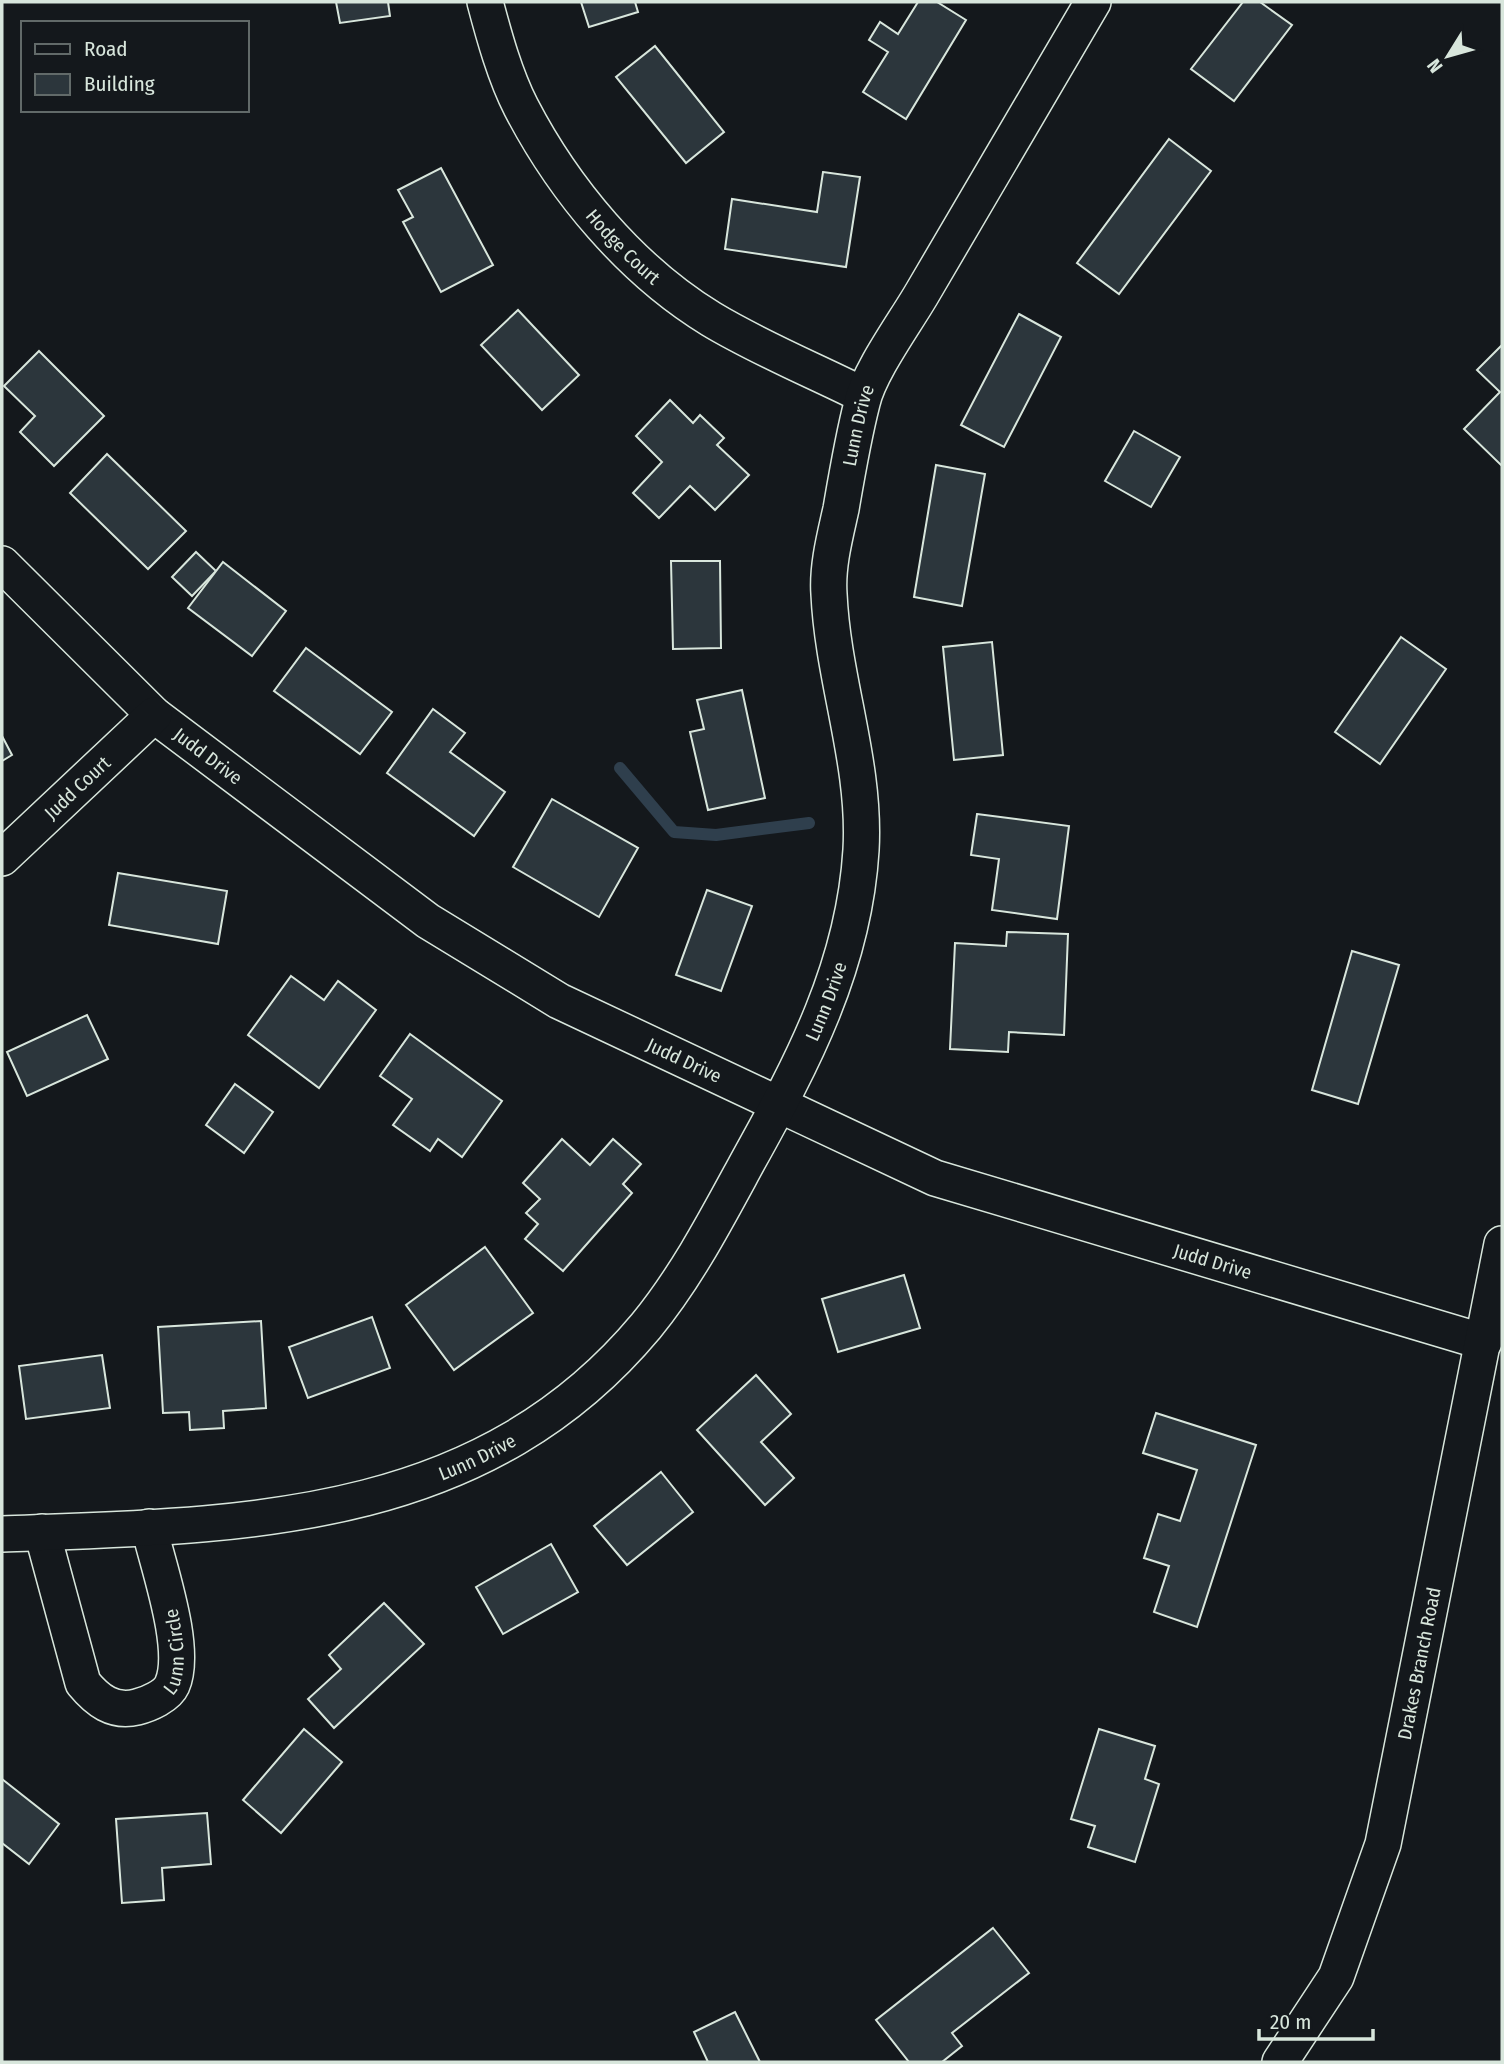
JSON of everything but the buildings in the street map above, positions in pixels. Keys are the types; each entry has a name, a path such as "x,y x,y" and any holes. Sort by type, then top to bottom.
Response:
{"street":[{"name":"Hodge Court","path":"485,2 520,106 559,167 617,241 654,277 711,319 863,395"},
{"name":"Lunn Drive","path":"2,1534 149,1527 319,1511 382,1496 438,1476 483,1455 540,1421 597,1378 646,1326 689,1268 779,1106 837,981 851,926 861,849 860,785 828,590 833,547 863,395 1093,2"},
{"name":"Judd Drive","path":"2,564 154,715 439,927 559,1001 935,1178 1484,1342"},
{"name":"Judd Court","path":"2,858 154,715"},
{"name":"Drakes Branch Road","path":"1280,2062 1336,1977 1383,1844 1502,1244"},
{"name":"Lunn Circle","path":"42,1532 83,1683 95,1698 111,1707 129,1709 145,1705 166,1692 171,1687 176,1672 177,1655 171,1622 149,1527"}],"waterway":[{"path":"620,768 674,832 716,835 809,823"}]}
